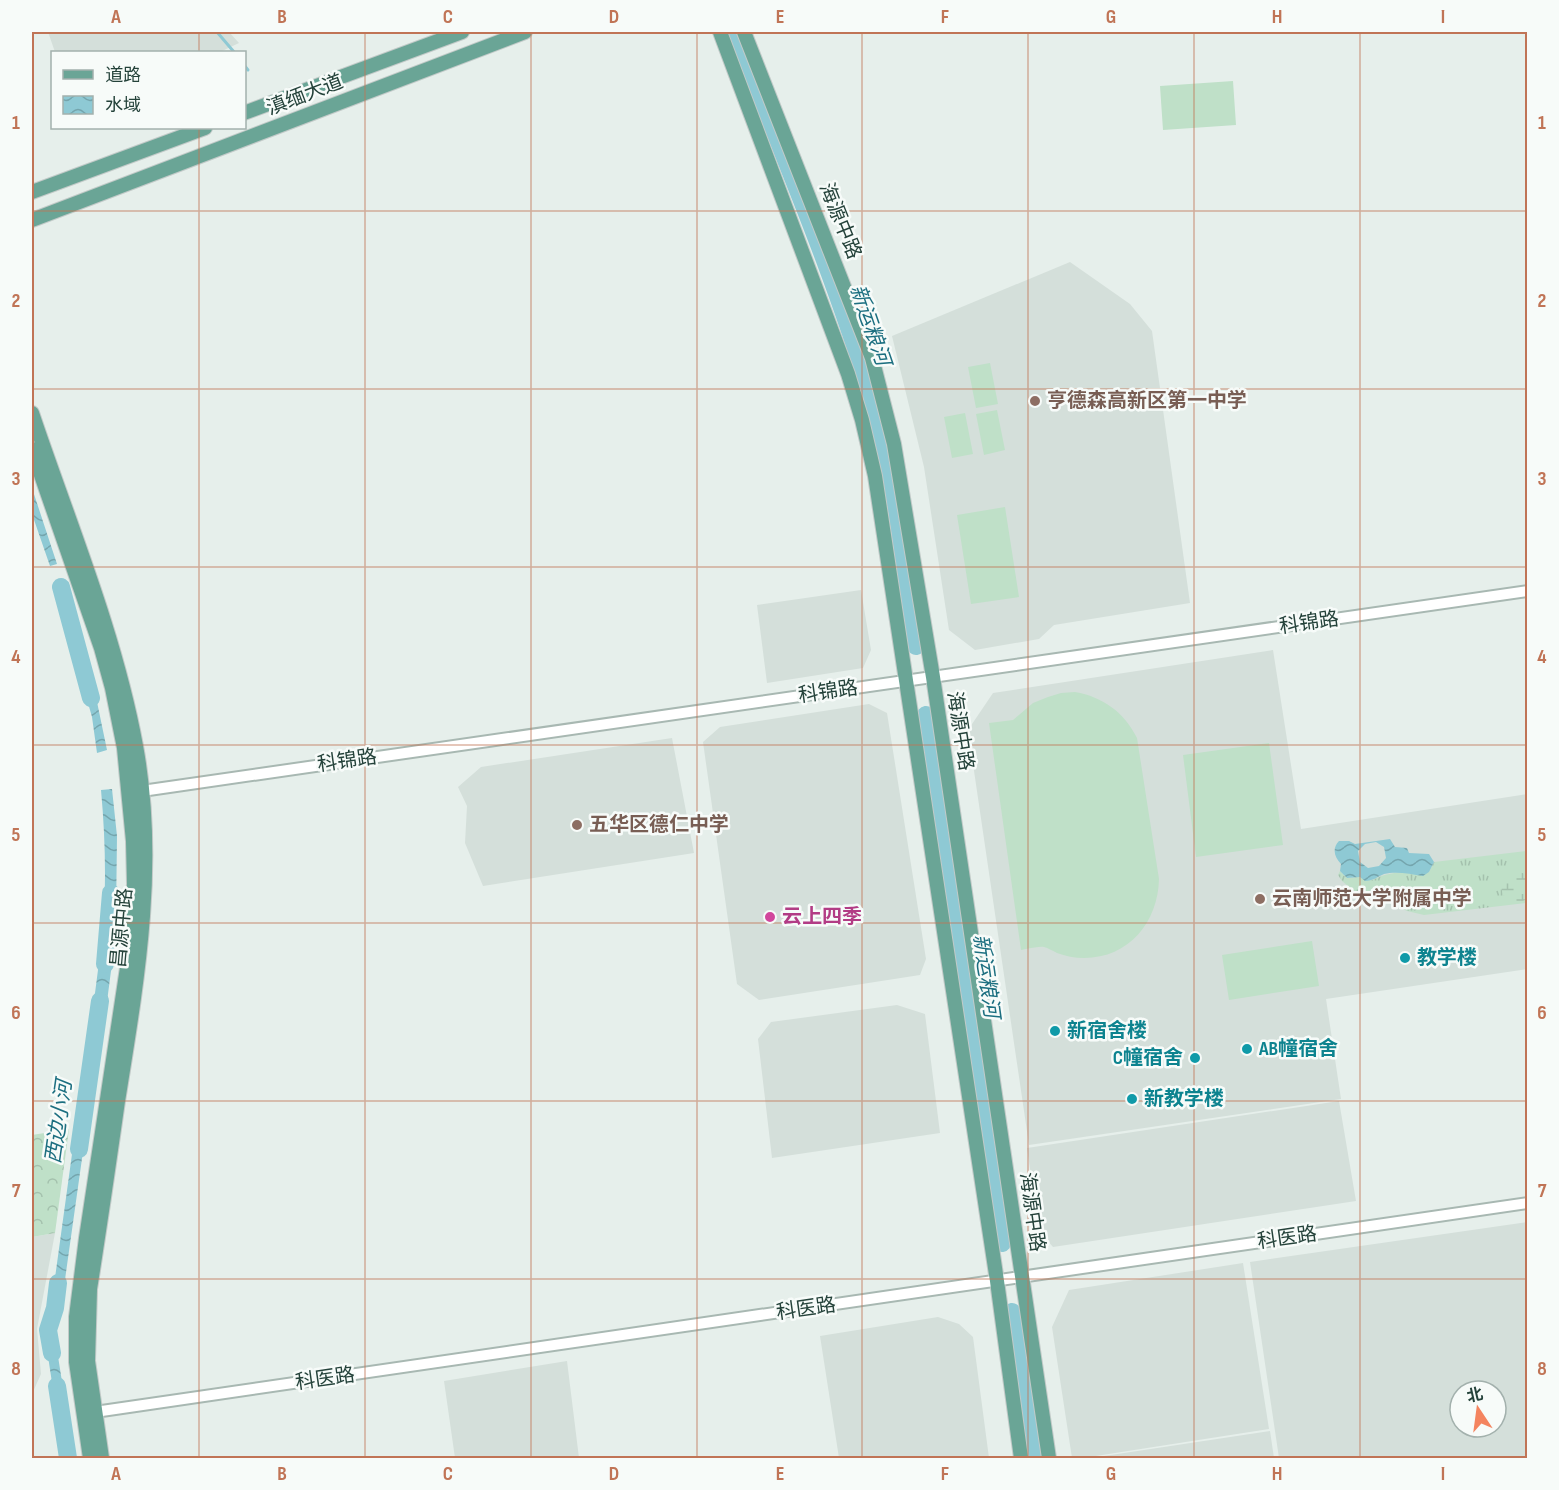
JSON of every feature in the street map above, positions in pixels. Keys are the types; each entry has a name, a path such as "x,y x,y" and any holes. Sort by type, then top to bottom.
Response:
{"main road":[{"name":"滇缅大道","path":"246,112 462,32"},
{"name":"滇缅大道","path":"32,220 525,32"},
{"path":"720,32 819,294 862,420 875,476 997,1281 1021,1458"},
{"name":"海源中路","path":"744,32 872,358 894,444 933,677 1049,1458"},
{"path":"32,192 202,129"},
{"name":"昌源中路","path":"32,414 111,644 136,746 134,884 130,948 76,1317 76,1362 102,1458"},
{"name":"昌源中路","path":"32,449 101,648 135,792"},
{"name":"昌源中路","path":"90,1413 90,1458"}],"street":[{"name":"科锦路","path":"135,792 1527,591"},
{"name":"科医路","path":"90,1413 1527,1203"}],"shaded area":[{"path":"48,32 229,32 239,43 222,51 55,51"},
{"name":"亨德森高新区第一中学","path":"1070,262 1130,304 1152,331 1190,603 1054,625 1039,639 975,650 949,630 924,467 892,336"},
{"path":"861,590 871,650 863,668 767,683 757,605"},
{"name":"云南师范大学附属中学","path":"1273,650 1301,829 1527,794 1527,969 1326,999 1341,1099 1029,1145 968,730 993,693"},
{"path":"869,704 887,713 926,959 920,975 759,1000 737,984 703,742 720,727"},
{"name":"五华区德仁中学","path":"672,738 694,853 483,886 465,843 467,806 458,787 481,767"},
{"path":"897,1005 925,1014 940,1133 772,1158 758,1039 771,1022"},
{"path":"1339,1101 1356,1201 1053,1247 1039,1231 1027,1148"},
{"path":"1527,1222 1527,1458 1279,1458 1250,1262"},
{"path":"55,1233 37,1329 41,1374 32,1394 32,1237"},
{"path":"1243,1263 1269,1429 1072,1458 1052,1327 1069,1290"},
{"path":"938,1317 959,1324 973,1337 989,1458 839,1458 820,1336"},
{"path":"567,1361 579,1458 455,1458 444,1381"},
{"path":"1270,1431 1274,1458 1091,1458"}],"green space":[{"path":"1233,81 1236,125 1163,130 1160,86"},
{"path":"990,363 998,404 976,408 968,367"},
{"path":"997,410 1005,450 984,455 976,414"},
{"path":"965,413 973,454 952,458 944,417"},
{"path":"1005,507 1019,597 971,604 957,515"},
{"path":"1075,692 1095,698 1112,707 1126,721 1137,738 1159,879 1153,909 1138,935 1115,952 1084,958 1063,955 1044,947 1021,950 989,723 1013,720 1033,703 1061,693"},
{"path":"1269,743 1283,845 1196,857 1183,755"},
{"path":"1527,851 1527,903 1424,915 1407,911 1390,903 1360,896 1338,875 1340,871 1347,878 1360,877 1372,880 1395,873 1422,874 1429,872 1434,862"},
{"path":"1513,871 1527,875 1527,899 1519,902 1512,902 1503,894 1502,882"},
{"path":"1312,941 1319,986 1229,1000 1222,955"},
{"path":"69,1129 55,1233 32,1237 32,1135"}],"water":[{"path":"32,488 57,564 50,566 32,514"},
{"path":"65,585 85,651 75,654 69,625 56,588"},
{"path":"91,673 107,750 97,753 92,717 80,675"},
{"path":"112,789 117,836 116,916 104,916 105,853 101,790"},
{"path":"1390,839 1395,847 1407,848 1409,853 1429,854 1434,862 1429,872 1423,876 1393,873 1368,881 1360,877 1347,878 1340,871 1341,864 1335,855 1335,847 1339,841 1349,841 1355,844","holes":["1376,842 1384,847 1386,858 1379,866 1368,868 1360,862 1358,851 1365,844"]},
{"path":"102,939 115,940 104,1025 91,1024"},
{"path":"86,1043 101,1045 96,1079 81,1081"},
{"path":"87,1123 61,1308 51,1307 76,1125"},
{"path":"44,1330 54,1331 66,1407 56,1409"},
{"path":"70,1425 74,1458 62,1458 58,1428"}],"waterway":[{"path":"217,32 233,51"},
{"name":"新运粮河","path":"735,32 826,262 873,403 894,493 916,646"},
{"name":"西边小河","path":"61,587 91,698"},
{"name":"新运粮河","path":"926,715 1002,1243"},
{"name":"西边小河","path":"105,964 111,893"},
{"name":"西边小河","path":"79,1149 100,1001"},
{"name":"西边小河","path":"52,1353 48,1330 55,1308 58,1283"},
{"name":"新运粮河","path":"1012,1312 1033,1458"},
{"name":"西边小河","path":"57,1386 68,1458"}],"place":[{"name":"亨德森高新区第一中学","path":"1035,401"},
{"name":"五华区德仁中学","path":"577,825"},
{"name":"云南师范大学附属中学","path":"1260,899"},
{"name":"云上四季","path":"770,917"},
{"name":"教学楼","path":"1405,958"},
{"name":"新宿舍楼","path":"1055,1031"},
{"name":"AB幢宿舍","path":"1247,1049"},
{"name":"C幢宿舍","path":"1195,1058"},
{"name":"新教学楼","path":"1132,1099"}]}
